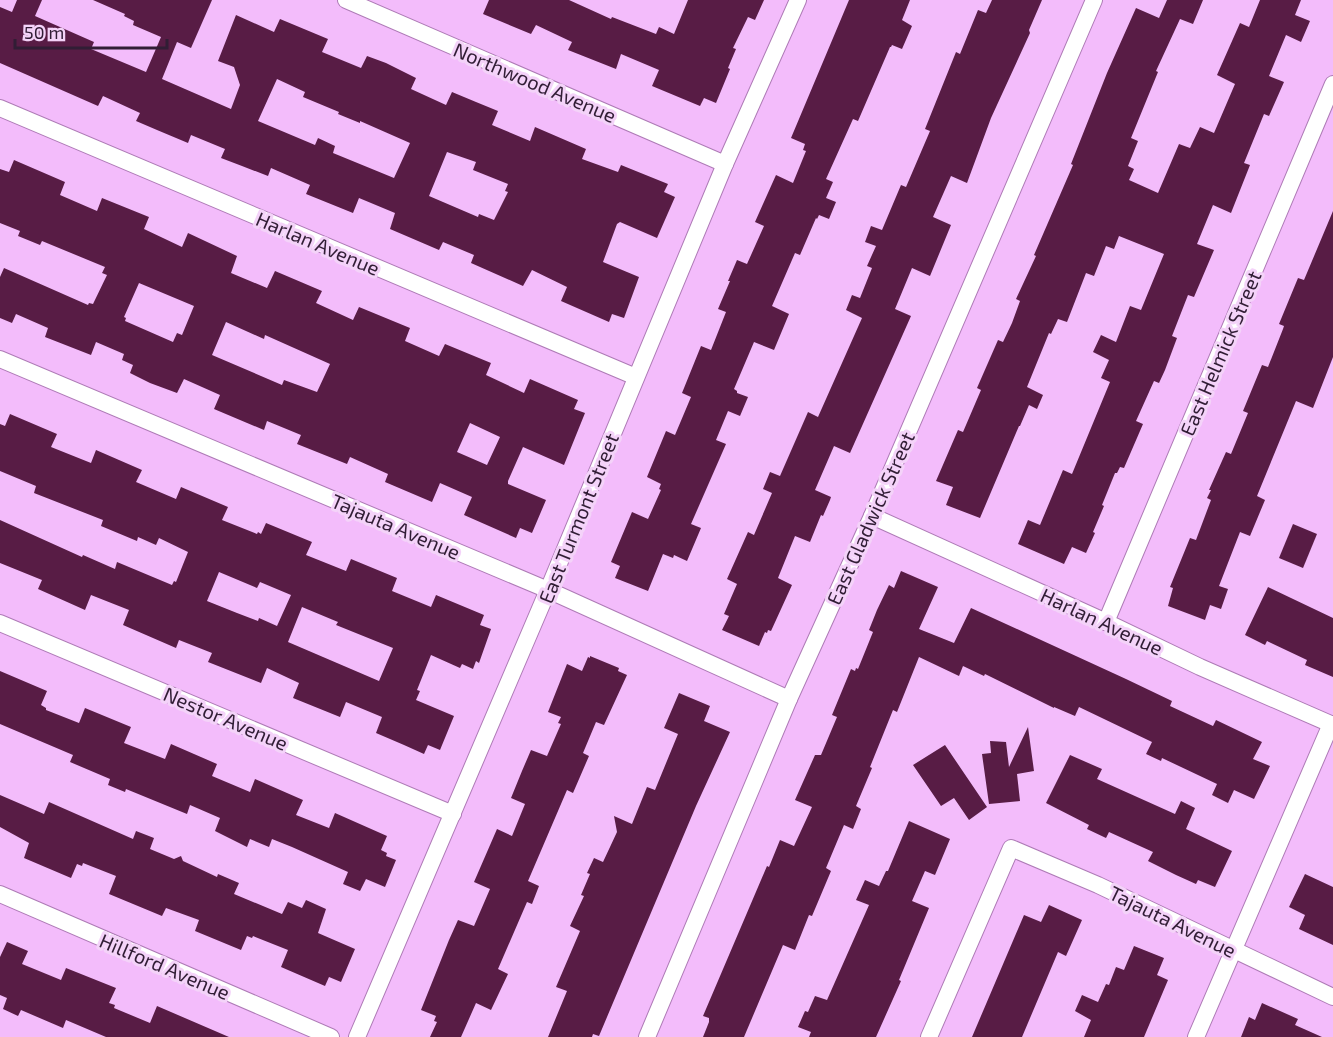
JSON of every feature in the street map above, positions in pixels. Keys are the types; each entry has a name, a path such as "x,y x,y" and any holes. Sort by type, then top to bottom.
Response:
{"street":[{"name":"Northwood Avenue","path":"346,0 725,164"},
{"name":"East Turmont Street","path":"357,1037 548,590 725,164 798,0"},
{"name":"East Gladwick Street","path":"647,1037 789,699 872,516 1094,0"},
{"name":"East Helmick Street","path":"1106,622 1333,84"},
{"name":"Harlan Avenue","path":"0,108 636,377"},
{"name":"Tajauta Avenue","path":"0,359 548,590 789,699"},
{"name":"Harlan Avenue","path":"872,516 1200,667 1332,724"},
{"name":"Nestor Avenue","path":"0,623 453,814"},
{"path":"1196,1037 1332,724"},
{"name":"Tajauta Avenue","path":"929,1037 1011,848 1098,885 1333,997"},
{"name":"Hillford Avenue","path":"0,894 331,1037"}],"building":[{"path":"17,0 42,0 35,16 94,42 91,49 146,72 161,37 133,25 134,21 124,16 125,14 93,0 212,0 191,48 177,42 162,79 231,109 240,85 234,67 218,61 236,15 274,32 280,19 328,39 322,52 361,68 367,56 386,63 416,78 411,89 446,105 452,92 498,111 492,125 530,141 535,127 586,149 582,159 618,172 621,165 668,184 664,192 675,197 657,238 620,222 617,224 603,262 639,277 624,318 612,314 609,322 561,301 567,287 532,270 523,286 471,263 474,255 443,242 439,250 390,229 395,213 359,198 353,213 306,194 310,185 271,168 268,176 221,158 225,149 191,135 188,143 136,121 140,113 103,96 98,106 0,63 0,7 12,12","holes":["277,79 305,92 303,97 339,112 338,114 410,143 394,178 333,153 335,146 318,138 315,145 258,121","447,152 476,162 473,170 508,184 505,191 508,192 494,220 479,214 478,217 429,196"]},
{"path":"489,0 569,0 611,19 612,17 656,34 659,27 674,34 688,0 764,0 755,20 748,17 733,48 736,49 728,68 730,69 716,103 704,98 700,106 652,86 659,70 621,54 616,69 568,50 572,42 536,25 531,34 483,14"},
{"path":"849,0 910,0 902,20 912,26 902,49 892,45 890,47 858,121 853,119 826,179 833,182 826,198 836,202 829,219 819,215 816,218 800,255 795,253 772,306 789,314 774,350 754,342 734,389 737,393 748,397 740,416 728,411 716,440 726,444 691,524 701,528 687,561 674,555 673,558 663,554 648,591 615,578 620,566 611,562 632,512 648,519 661,490 659,489 661,484 647,477 666,431 675,435 691,397 682,393 701,346 711,350 726,312 718,309 730,281 728,281 737,260 747,264 764,226 755,222 776,175 793,183 806,151 803,150 805,144 791,138"},
{"path":"992,0 1042,0 1029,30 1030,33 991,118 967,183 951,176 933,217 951,225 930,276 912,268 895,309 911,316 850,453 834,446 815,490 831,497 830,500 810,542 795,536 778,578 792,585 771,631 765,632 759,646 722,630 729,616 724,614 737,584 727,579 748,532 754,535 772,493 763,489 770,472 780,476 808,412 818,417 862,318 846,310 852,295 860,298 872,268 867,266 876,246 865,242 871,226 882,230 901,185 906,187 930,131 925,129 956,52 960,54 978,10 986,13"},
{"path":"1167,0 1203,0 1193,24 1180,19 1156,71 1158,72 1131,138 1138,141 1128,166 1134,169 1129,180 1158,193 1179,144 1190,148 1200,127 1214,133 1235,84 1217,75 1240,23 1249,27 1260,0 1301,0 1295,15 1310,21 1301,42 1286,35 1269,76 1284,82 1269,116 1264,114 1244,163 1250,165 1231,213 1213,205 1197,244 1214,250 1194,297 1188,295 1172,336 1177,338 1165,370 1159,383 1154,381 1136,421 1143,424 1124,468 1120,467 1115,473 1086,553 1072,547 1064,564 1018,544 1028,520 1040,525 1063,470 1072,474 1110,382 1101,378 1109,360 1093,352 1101,335 1116,342 1130,306 1141,310 1164,254 1119,236 1114,249 1106,246 1094,276 1086,273 1067,322 1058,319 1051,334 1049,333 1027,387 1043,395 1037,409 1029,405 980,518 946,505 953,487 936,481 958,430 963,432 981,390 977,388 998,340 1003,342 1012,323 1020,301 1016,299 1036,256 1034,255 1073,165 1071,164 1107,73 1136,8 1159,18"},
{"path":"14,160 65,182 60,195 97,211 102,198 149,217 144,229 182,247 188,233 237,256 231,273 267,288 275,271 322,291 316,303 353,320 359,307 410,328 405,341 439,356 445,344 491,363 486,375 524,393 530,379 578,400 574,409 585,413 564,465 523,447 508,481 508,484 546,500 532,533 520,528 516,538 464,515 472,497 440,483 432,502 385,482 388,474 350,457 347,464 297,444 301,435 267,421 264,430 214,409 220,395 184,379 177,393 150,383 130,373 133,365 122,360 124,354 96,342 91,355 45,337 48,328 16,314 12,323 0,318 0,277 4,268 88,305 93,304 107,275 102,273 105,267 42,241 40,245 18,236 20,231 0,223 0,169 9,172","holes":["139,283 194,306 182,335 177,333 173,342 125,321 124,317","226,322 264,339 265,335 330,364 317,392 284,380 282,385 212,355","470,423 500,437 487,465 457,452"]},
{"path":"1333,211 1333,357 1313,408 1296,401 1257,496 1265,500 1250,536 1240,532 1219,586 1228,589 1221,609 1210,605 1205,620 1168,606 1173,588 1170,587 1190,538 1196,540 1211,500 1207,498 1211,490 1209,490 1226,452 1231,454 1248,413 1243,411 1262,365 1268,367 1284,326 1279,324 1298,278 1304,280"},
{"path":"10,414 57,434 51,447 91,463 96,450 142,470 136,482 176,499 181,487 228,507 222,520 257,534 258,532 261,534 266,523 312,542 306,555 346,571 351,559 397,578 392,591 431,607 436,595 484,615 480,625 491,629 479,663 476,661 473,669 462,664 460,668 431,655 417,690 420,691 416,700 454,716 440,750 428,745 424,754 376,733 382,717 346,702 340,717 293,698 299,683 267,668 261,683 208,662 212,653 179,640 176,648 123,625 129,610 91,595 85,610 38,589 42,580 0,563 0,520 82,557 83,555 115,569 117,562 172,585 174,581 176,582 188,552 159,538 156,545 138,537 137,541 101,526 103,520 34,493 36,486 0,471 0,424 5,426","holes":["219,572 257,588 260,582 291,595 277,626 207,601","302,607 338,622 336,625 393,648 379,681 288,642"]},
{"path":"1293,524 1317,534 1303,568 1279,558"},
{"path":"901,571 938,587 919,629 954,643 971,608 1172,701 1170,706 1213,726 1216,720 1262,742 1253,759 1270,766 1254,799 1234,790 1228,803 1212,795 1217,784 1162,758 1161,761 1146,754 1152,742 1079,707 1075,716 985,674 984,676 963,666 959,676 919,657 897,712 893,710 870,767 872,768 856,806 861,809 853,829 844,825 826,868 831,871 795,950 783,945 744,1037 703,1037 709,1018 703,1016 767,866 769,867 780,840 794,846 812,807 795,800 815,755 821,755 837,717 832,715 851,669 855,671 856,668 858,669 873,632 869,630 877,610 889,585 894,588"},
{"path":"1268,587 1333,618 1333,677 1305,665 1307,660 1267,641 1265,645 1245,635"},
{"path":"590,656 619,668 618,671 627,675 604,725 596,722 583,753 589,756 573,793 567,790 528,881 539,886 532,904 527,902 498,969 508,974 491,1010 476,1003 461,1037 430,1037 437,1022 434,1021 436,1016 421,1010 449,940 458,920 474,926 490,889 474,882 497,829 512,836 525,804 511,798 531,750 547,756 561,724 558,723 561,717 548,712 567,664 582,671"},
{"path":"0,671 47,691 41,705 46,710 79,723 85,708 131,727 124,743 165,759 171,744 217,764 212,776 250,792 255,779 303,800 296,815 329,828 335,813 387,836 381,850 387,853 386,856 396,860 385,887 366,879 360,891 343,884 348,872 292,847 272,839 269,847 250,839 247,847 215,831 220,818 190,805 187,814 126,789 125,792 108,785 110,779 70,762 73,755 0,724"},
{"path":"679,693 710,706 704,721 730,732 696,806 599,1036 593,1034 592,1037 548,1037 567,991 556,987 580,931 570,926 584,896 581,895 590,874 587,873 594,858 603,862 617,832 614,816 632,824 647,787 655,790 678,734 664,728"},
{"path":"1028,727 1034,771 1017,774 1020,801 989,804 982,754 991,753 990,741 1006,742 1009,767"},
{"path":"945,745 987,807 969,820 954,798 941,806 913,765"},
{"path":"1070,755 1102,769 1097,779 1175,814 1181,801 1195,808 1186,829 1232,851 1215,887 1198,880 1196,884 1176,875 1148,861 1153,852 1109,832 1106,838 1087,829 1089,825 1046,803"},
{"path":"0,795 44,814 49,802 133,839 136,831 154,838 150,849 174,859 181,856 183,861 217,877 218,874 239,883 234,894 282,914 288,902 302,908 306,900 326,909 318,933 355,949 341,982 329,977 325,986 281,967 288,950 253,936 252,938 247,936 241,950 195,931 199,920 166,908 162,916 109,894 116,876 83,863 82,866 77,864 71,878 24,858 29,843 0,827"},
{"path":"909,821 950,839 935,875 925,871 912,901 929,908 899,980 901,981 876,1037 809,1037 811,1032 798,1027 815,996 827,1000 869,905 856,900 865,880 879,886 888,871"},
{"path":"1305,874 1333,887 1333,945 1299,929 1305,915 1289,907"},
{"path":"1049,905 1082,920 1066,956 1058,952 1022,1037 972,1037 1024,915 1041,922"},
{"path":"7,942 28,951 22,964 61,980 66,968 116,988 109,1003 115,1005 114,1008 150,1023 157,1006 229,1037 106,1037 66,1020 63,1028 21,1010 18,1016 3,1009 7,998 0,995 0,957"},
{"path":"1134,946 1164,958 1157,975 1168,980 1144,1037 1084,1037 1091,1020 1075,1011 1082,995 1098,1002 1106,984 1109,985 1116,967 1124,970"},
{"path":"1262,1003 1298,1019 1295,1025 1322,1037 1241,1037 1249,1017 1255,1020"}]}
